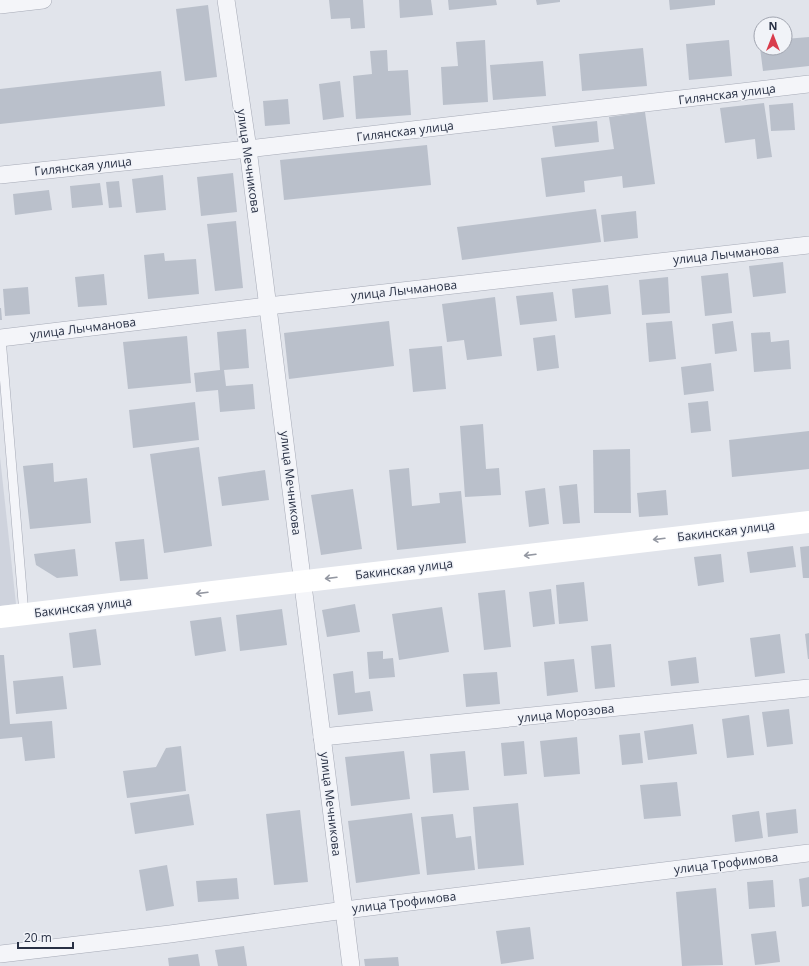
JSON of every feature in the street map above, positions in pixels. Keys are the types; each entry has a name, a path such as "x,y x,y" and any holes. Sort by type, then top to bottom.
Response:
{"main road":[{"name":"Бакинская улица","path":"0,617 809,522"}],"street":[{"path":"0,5 43,0"},
{"name":"улица Мечникова","path":"226,0 248,149 351,966"},
{"name":"Гилянская улица","path":"0,175 248,149 809,84"},
{"name":"улица Лычманова","path":"0,338 809,245"},
{"name":"улица Морозова","path":"322,738 809,688"},
{"name":"улица Трофимова","path":"0,954 170,934 345,910 809,853"}],"lane":[{"path":"0,338 24,614"}],"shaded area":[{"path":"0,457 16,604 0,606"}],"building":[{"path":"329,0 363,0 365,28 351,29 350,18 331,19"},
{"path":"399,0 431,0 433,15 400,18"},
{"path":"448,0 496,0 497,5 449,10"},
{"path":"536,0 560,0 560,2 537,5"},
{"path":"669,0 715,0 715,5 670,10"},
{"path":"208,5 217,77 185,81 176,9"},
{"path":"809,37 809,66 763,71 761,56 793,56 793,38"},
{"path":"485,40 488,102 443,105 441,67 458,66 456,42"},
{"path":"729,40 732,76 689,80 686,44"},
{"path":"643,48 647,86 582,91 579,54"},
{"path":"387,50 388,71 408,70 411,115 356,119 353,76 372,74 370,51"},
{"path":"543,61 546,96 493,100 490,65"},
{"path":"161,71 165,106 0,124 0,89"},
{"path":"340,81 344,117 323,120 319,84"},
{"path":"288,99 290,124 265,126 263,101"},
{"path":"764,103 772,157 757,159 755,139 725,143 720,108"},
{"path":"793,103 795,130 771,131 769,105"},
{"path":"645,112 655,184 623,188 622,176 584,181 585,192 546,197 541,158 614,149 609,117"},
{"path":"597,121 599,142 555,147 552,126"},
{"path":"427,145 431,185 284,200 280,160"},
{"path":"233,173 237,212 201,216 197,177"},
{"path":"163,175 166,210 136,213 132,179"},
{"path":"119,181 122,207 109,208 106,182"},
{"path":"100,183 103,205 72,208 70,186"},
{"path":"49,190 52,210 15,215 13,194"},
{"path":"596,209 601,242 462,260 457,227"},
{"path":"636,211 638,238 604,242 601,215"},
{"path":"236,221 243,288 215,291 207,224"},
{"path":"164,253 165,261 196,259 199,294 148,299 144,255"},
{"path":"783,262 786,293 753,297 749,266"},
{"path":"728,273 732,313 705,316 701,276"},
{"path":"104,274 107,305 78,307 75,277"},
{"path":"668,277 670,313 642,315 639,280"},
{"path":"608,285 611,314 575,318 572,289"},
{"path":"28,287 30,314 5,316 3,289"},
{"path":"553,292 557,321 520,325 516,296"},
{"path":"495,297 502,356 467,360 464,340 447,342 442,304"},
{"path":"1,308 2,320 0,320"},
{"path":"389,321 394,366 289,379 284,333"},
{"path":"672,321 676,359 649,362 646,323"},
{"path":"733,321 737,351 715,354 712,324"},
{"path":"246,329 249,368 224,370 226,386 253,384 255,409 220,412 218,390 196,392 194,373 220,370 217,332"},
{"path":"770,332 771,342 789,340 791,369 754,372 751,333"},
{"path":"555,335 559,368 537,371 533,338"},
{"path":"187,336 191,383 128,389 123,342"},
{"path":"442,346 446,389 413,392 409,349"},
{"path":"711,363 714,391 684,395 681,367"},
{"path":"708,401 711,431 691,433 688,403"},
{"path":"195,402 199,440 133,448 129,410"},
{"path":"483,424 486,469 499,468 501,495 465,497 460,426"},
{"path":"809,431 809,469 732,477 729,440"},
{"path":"199,447 212,546 164,553 150,454"},
{"path":"630,449 631,513 594,513 593,450"},
{"path":"53,463 54,482 87,478 91,523 30,529 23,466"},
{"path":"409,468 412,506 440,503 439,493 461,491 466,543 397,550 389,470"},
{"path":"265,470 269,500 222,506 218,477"},
{"path":"577,484 580,523 563,524 559,486"},
{"path":"545,488 549,524 529,527 525,491"},
{"path":"353,489 362,549 321,555 311,495"},
{"path":"666,490 668,515 639,517 637,493"},
{"path":"144,539 148,579 120,581 115,542"},
{"path":"793,546 796,567 750,573 747,552"},
{"path":"809,546 809,578 803,578 800,547"},
{"path":"75,549 78,576 57,578 36,565 34,554"},
{"path":"721,554 724,582 698,586 694,557"},
{"path":"584,582 588,621 559,624 556,585"},
{"path":"551,589 555,624 533,627 529,592"},
{"path":"505,590 511,647 484,650 478,593"},
{"path":"355,604 360,632 327,637 322,610"},
{"path":"442,607 449,652 399,660 392,614"},
{"path":"282,609 287,645 240,651 236,615"},
{"path":"221,617 226,651 195,656 190,621"},
{"path":"96,629 101,665 73,668 69,633"},
{"path":"809,633 809,659 808,659 805,634"},
{"path":"780,634 785,673 755,677 750,638"},
{"path":"611,644 615,687 595,689 591,646"},
{"path":"383,651 383,659 393,658 395,677 369,679 367,652"},
{"path":"0,655 4,655 10,724 52,721 55,758 25,761 22,737 0,739"},
{"path":"696,657 699,683 671,686 668,661"},
{"path":"574,659 578,692 547,696 544,662"},
{"path":"353,671 355,693 370,691 373,711 338,715 333,674"},
{"path":"497,672 500,704 466,707 463,674"},
{"path":"63,676 67,709 16,714 13,681"},
{"path":"789,709 793,744 767,747 762,712"},
{"path":"749,715 754,755 727,758 722,719"},
{"path":"693,724 697,754 648,760 644,731"},
{"path":"640,733 643,763 622,765 619,735"},
{"path":"577,737 580,774 544,777 540,741"},
{"path":"524,741 527,774 504,776 501,743"},
{"path":"181,746 186,791 127,798 123,771 156,767 166,748"},
{"path":"404,751 410,799 351,806 345,757"},
{"path":"465,751 469,790 433,793 430,754"},
{"path":"677,782 681,816 644,819 640,785"},
{"path":"189,794 194,825 135,834 130,803"},
{"path":"518,803 524,865 478,869 473,807"},
{"path":"796,809 798,833 768,837 766,813"},
{"path":"300,810 308,882 274,885 266,814"},
{"path":"759,811 763,838 735,842 732,815"},
{"path":"412,813 420,874 356,883 348,821"},
{"path":"453,814 456,838 471,836 475,870 427,875 421,817"},
{"path":"167,865 174,906 146,911 139,870"},
{"path":"809,877 809,906 802,907 799,879"},
{"path":"237,878 239,899 198,902 196,881"},
{"path":"773,880 775,907 749,909 747,882"},
{"path":"716,888 723,965 682,966 676,892"},
{"path":"530,927 534,959 501,964 496,931"},
{"path":"776,931 780,962 755,965 751,934"},
{"path":"244,946 247,966 218,966 215,950"},
{"path":"198,954 200,966 169,966 168,958"},
{"path":"398,957 399,966 365,966 364,959"}]}
